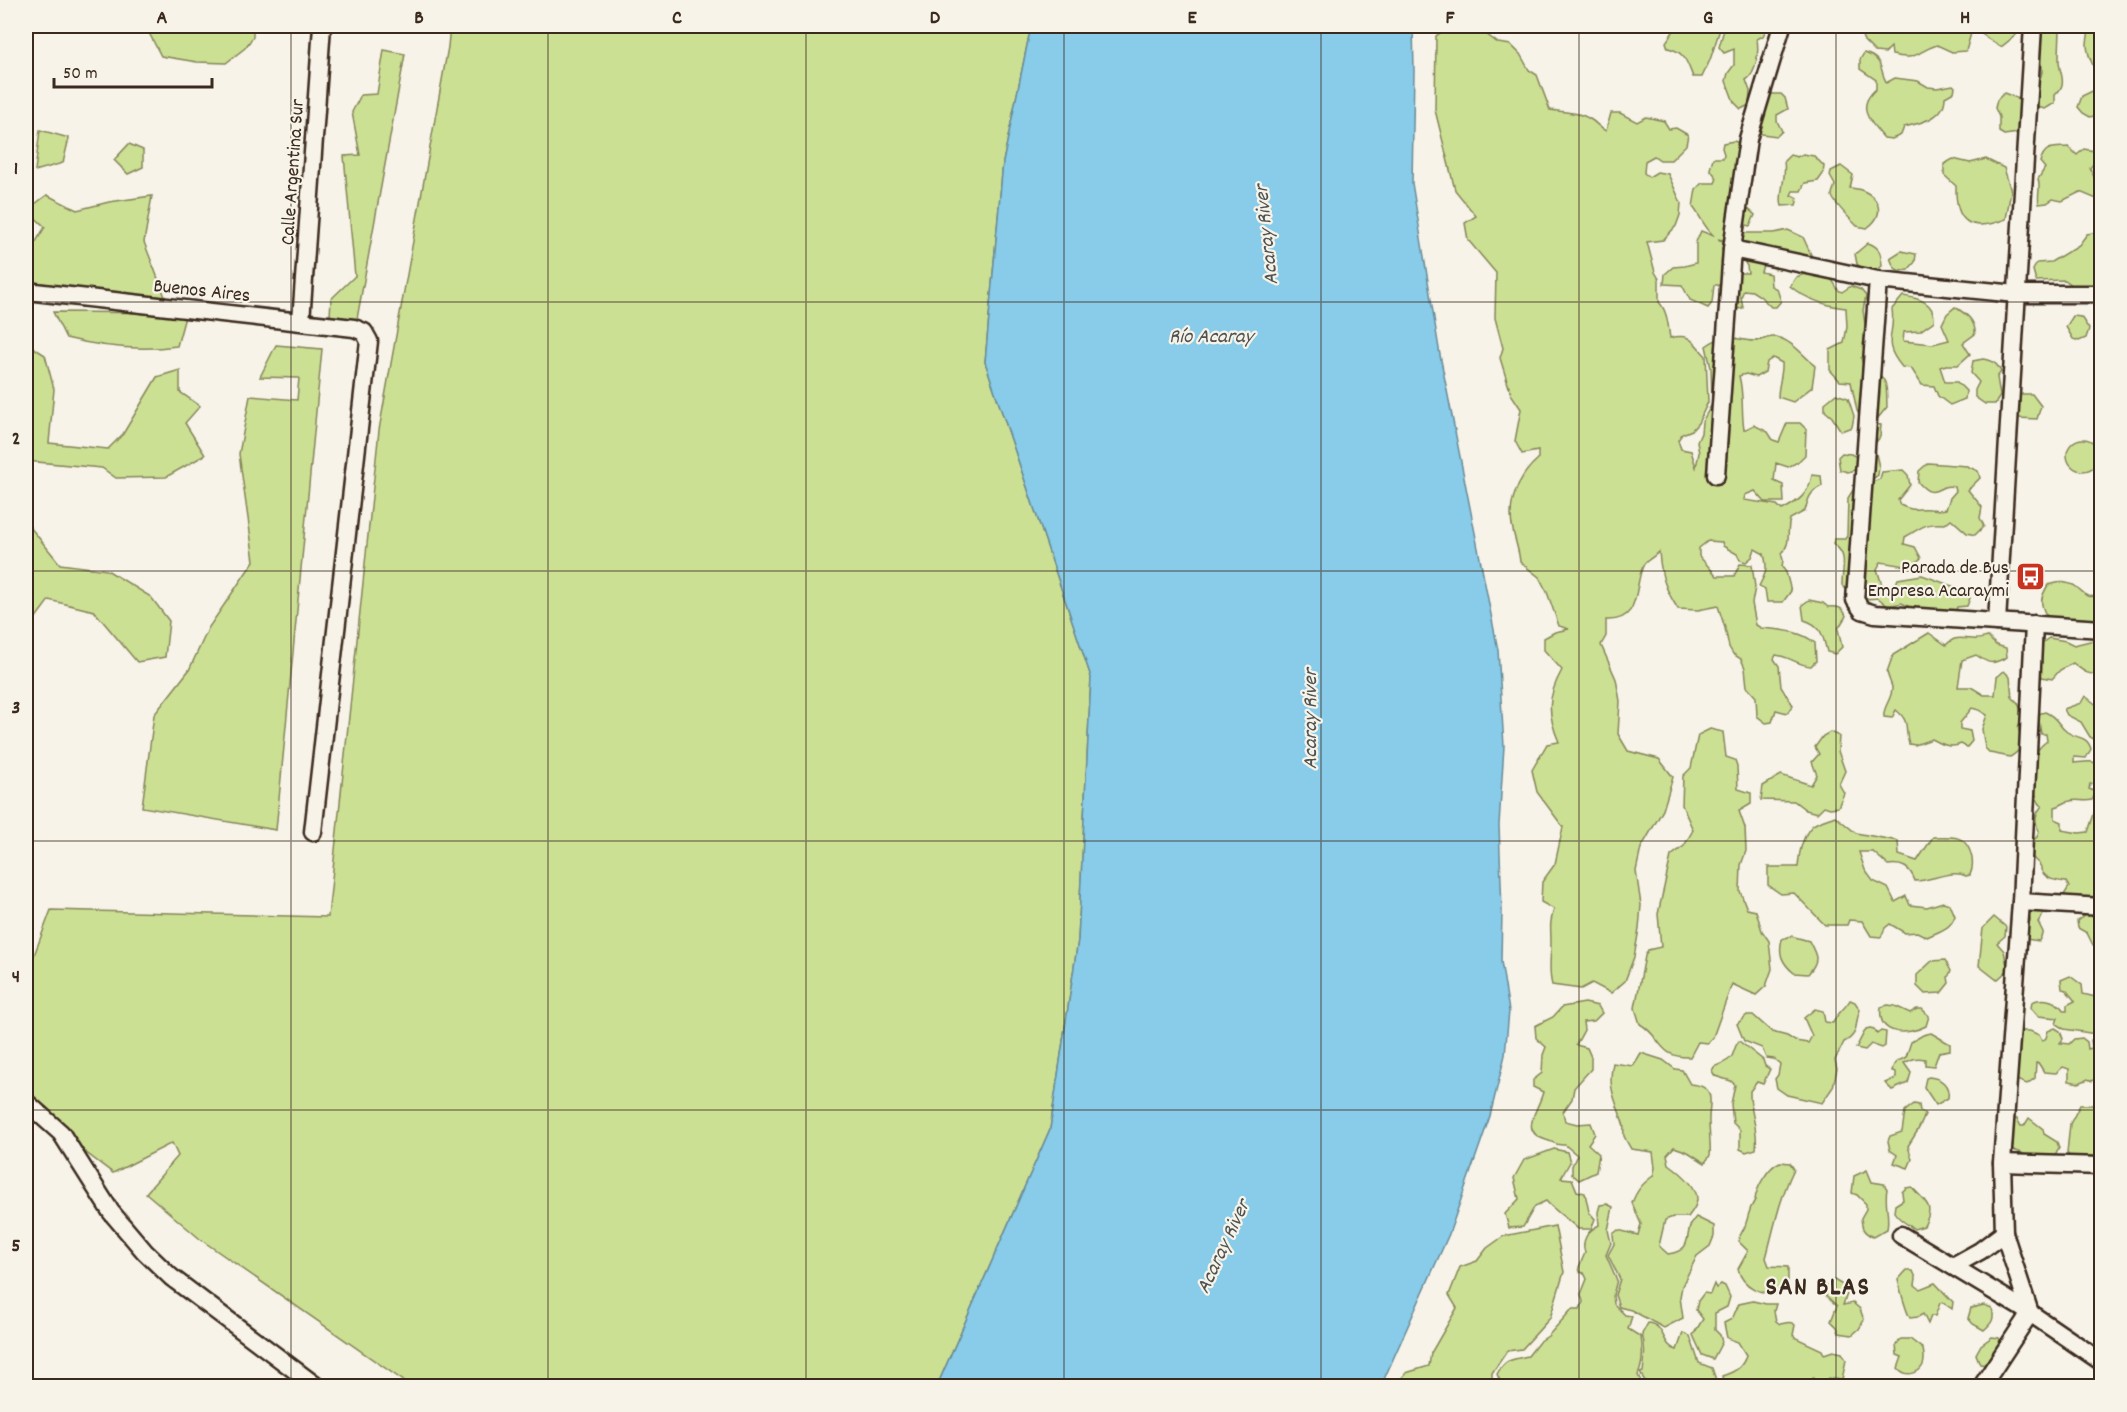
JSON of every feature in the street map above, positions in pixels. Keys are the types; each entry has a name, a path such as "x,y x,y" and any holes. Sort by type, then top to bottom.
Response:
{"street":[{"name":"Calle Argentina Sur","path":"301,321 322,26"},
{"path":"1997,622 2033,26"},
{"path":"1716,475 1732,249 1748,139 1781,29"},
{"path":"1732,249 1878,280 2016,294 2102,294"},
{"path":"1878,280 1855,600 1862,610 1875,614 2102,629"},
{"name":"Buenos Aires","path":"26,291 354,328 364,332 369,341 313,832"},
{"path":"2030,1312 2004,1233 2002,1163 2021,902 2034,624"},
{"path":"2021,902 2102,907"},
{"path":"26,1102 61,1133 111,1212 165,1271 316,1386"},
{"path":"2002,1163 2102,1166"},
{"path":"1953,1266 1980,1251 2004,1233"},
{"path":"1901,1235 2030,1312 2102,1362"},
{"path":"1982,1386 2030,1312"}],"green space":[{"path":"142,26 253,26 253,37 245,48 226,63 197,62 161,56 147,29"},
{"path":"450,26 1031,26 1003,162 985,362 1091,677 1078,940 1050,1129 937,1386 411,1386 200,1239 146,1193 178,1156 172,1143 113,1173 36,1115 26,1091 26,958 33,958 51,910 328,917 379,430"},
{"path":"1450,26 1479,26 1498,43 1511,45 1520,54 1529,70 1537,75 1550,110 1581,115 1606,131 1611,113 1620,113 1637,122 1646,117 1664,121 1669,129 1676,128 1688,135 1686,145 1671,160 1660,160 1654,156 1645,161 1644,173 1649,177 1657,172 1668,174 1681,203 1676,226 1663,240 1647,242 1659,279 1659,302 1666,315 1670,338 1683,337 1691,340 1706,356 1708,402 1698,423 1692,430 1682,434 1678,440 1681,449 1691,451 1696,467 1699,453 1697,442 1702,422 1712,404 1711,368 1706,346 1713,341 1730,337 1755,341 1771,337 1779,338 1796,348 1815,366 1812,387 1793,402 1778,397 1782,363 1773,358 1767,362 1765,372 1756,377 1746,374 1739,376 1744,430 1754,425 1768,432 1773,440 1779,442 1787,423 1800,423 1806,429 1805,455 1788,467 1776,463 1774,481 1783,485 1784,502 1765,502 1755,491 1745,495 1744,500 1777,505 1782,510 1802,497 1811,482 1812,475 1821,476 1822,486 1810,496 1805,511 1790,519 1788,542 1781,553 1782,567 1786,572 1791,591 1783,602 1767,602 1765,589 1759,586 1766,571 1764,554 1755,549 1752,557 1746,562 1723,546 1722,542 1708,541 1699,548 1699,556 1717,576 1734,576 1740,564 1752,565 1755,587 1752,603 1756,625 1761,628 1803,635 1815,643 1816,661 1811,666 1776,655 1774,659 1779,666 1781,687 1793,705 1787,713 1776,710 1772,722 1766,723 1757,716 1756,697 1747,687 1745,668 1741,659 1733,654 1729,647 1718,606 1698,610 1678,609 1664,582 1659,552 1644,564 1635,600 1626,615 1618,619 1606,620 1606,636 1601,645 1616,679 1620,701 1618,734 1628,751 1659,759 1673,777 1663,810 1641,848 1636,871 1641,905 1634,957 1625,981 1611,993 1592,983 1581,989 1552,985 1551,979 1551,919 1554,909 1541,902 1542,882 1555,864 1563,827 1537,792 1532,770 1547,744 1559,742 1552,723 1550,706 1551,697 1562,670 1544,650 1544,638 1555,632 1569,629 1559,626 1539,577 1520,562 1511,520 1516,491 1525,473 1538,459 1538,451 1522,454 1515,441 1521,409 1511,394 1500,358 1503,348 1495,318 1496,273 1468,240 1465,223 1476,216 1455,190 1435,110 1436,36"},
{"path":"1677,26 1721,26 1702,77 1693,77 1682,55 1668,48 1666,42"},
{"path":"1725,26 1768,26 1763,36 1757,39 1755,67 1746,80 1750,91 1749,105 1741,109 1734,102 1726,81 1734,65 1734,49 1724,53 1719,47"},
{"path":"1858,26 1973,26 1966,51 1952,52 1937,45 1916,55 1901,57 1892,55 1891,47 1885,53 1875,52 1864,41"},
{"path":"1975,26 2011,26 2016,35 2001,47 1988,39"},
{"path":"2040,26 2060,26 2059,60 2062,86 2055,95 2055,103 2045,109 2037,107 2033,93 2042,73 2036,51"},
{"path":"2088,26 2101,26 2101,87 2088,50"},
{"path":"384,50 405,54 357,319 330,316 331,299 355,276 344,156 360,155 352,112 361,95 377,94"},
{"path":"1864,53 1878,61 1886,83 1895,78 1918,81 1928,87 1953,85 1954,92 1945,97 1944,104 1937,115 1918,124 1904,127 1901,135 1892,139 1884,138 1867,114 1866,102 1876,89 1876,80 1860,69 1860,60"},
{"path":"2101,87 2101,122 2098,115 2090,117 2078,107 2082,96"},
{"path":"2004,93 2017,98 2021,104 2018,133 2004,135 1999,132 1999,117 1995,108 1997,100"},
{"path":"1768,94 1781,94 1785,98 1788,109 1777,115 1782,131 1777,136 1762,134 1753,127"},
{"path":"40,130 69,138 63,163 35,171"},
{"path":"1734,141 1743,145 1741,159 1735,159 1734,163 1737,178 1731,192 1734,204 1746,207 1755,215 1750,226 1743,224 1729,232 1723,240 1718,239 1726,244 1733,273 1748,273 1747,266 1738,251 1741,233 1774,233 1788,230 1803,237 1813,259 1775,269 1770,261 1763,265 1761,272 1770,274 1771,286 1777,289 1781,301 1776,307 1771,307 1760,296 1752,291 1744,290 1741,297 1743,308 1727,311 1725,314 1719,311 1719,285 1714,285 1712,303 1708,308 1690,300 1682,285 1664,284 1665,274 1673,267 1696,263 1696,242 1701,231 1714,236 1693,207 1696,189 1702,183 1715,183 1717,178 1710,169 1713,158 1723,158 1723,143"},
{"path":"129,144 143,150 143,167 128,174 114,160"},
{"path":"2069,147 2077,155 2084,149 2094,151 2096,160 2090,168 2094,177 2101,181 2101,199 2080,192 2062,201 2053,199 2039,204 2038,179 2045,168 2040,162 2044,153 2050,148"},
{"path":"1803,154 1814,156 1824,166 1823,174 1818,181 1805,183 1801,191 1793,191 1791,195 1798,198 1796,205 1782,206 1784,161 1790,155 1797,157"},
{"path":"1953,159 1970,163 1986,159 2004,168 2011,191 2006,219 1975,225 1962,217 1956,199 1956,186 1944,175 1944,164"},
{"path":"1841,166 1853,175 1850,188 1866,192 1876,202 1878,215 1867,228 1857,226 1833,198 1835,185 1830,176 1831,171"},
{"path":"47,195 77,210 109,202 152,196 144,242 165,297 36,284 26,258 45,227 27,210"},
{"path":"2098,232 2101,234 2101,294 2082,292 2065,280 2036,281 2033,270 2037,263 2051,262 2079,245 2087,234"},
{"path":"1868,243 1876,247 1881,255 1882,266 1874,273 1867,273 1857,264 1855,254"},
{"path":"1901,251 1916,254 1915,262 1908,270 1899,271 1894,267 1890,258"},
{"path":"1813,271 1828,277 1842,292 1851,286 1861,290 1866,296 1863,310 1866,331 1863,344 1866,348 1864,357 1861,358 1865,372 1872,370 1882,377 1887,395 1887,407 1873,424 1881,425 1880,437 1874,445 1879,467 1878,475 1870,481 1860,479 1854,470 1848,472 1840,470 1838,457 1842,453 1851,454 1860,459 1864,423 1857,411 1851,382 1840,381 1830,370 1830,350 1844,343 1847,327 1846,308 1817,301 1802,295 1790,286 1796,277"},
{"path":"1903,296 1929,305 1934,321 1920,331 1904,332 1903,341 1933,344 1949,340 1942,324 1947,314 1955,307 1972,321 1975,334 1963,343 1970,354 1958,365 1940,367 1945,382 1957,382 1966,391 1965,399 1950,405 1938,396 1934,386 1922,385 1911,368 1902,367 1895,358 1890,344 1892,309"},
{"path":"53,312 186,313 177,346 135,348 93,344 66,338"},
{"path":"2073,316 2081,317 2089,329 2086,338 2079,341 2073,339 2066,327"},
{"path":"26,343 45,355 54,389 49,443 108,449 123,434 157,377 180,370 180,392 200,406 185,423 205,455 166,477 116,478 102,468 26,461"},
{"path":"276,345 322,349 276,830 142,807 154,715 189,670 209,627 254,561 239,454 250,396 297,400 299,378 260,377"},
{"path":"1983,359 1994,363 2001,372 1997,377 2000,396 1995,404 1985,404 1975,397 1975,390 1979,382 1971,373 1973,361"},
{"path":"1836,394 1848,398 1854,416 1852,427 1841,431 1825,411 1825,403"},
{"path":"2022,394 2032,394 2041,406 2037,419 2018,418 2014,409 2016,400"},
{"path":"2083,439 2094,444 2099,455 2094,466 2083,471 2072,466 2067,455 2072,444"},
{"path":"1928,463 1967,466 1978,471 1980,478 1968,490 1982,507 1980,518 1984,526 1975,535 1967,533 1951,519 1945,524 1924,526 1905,537 1904,544 1915,547 1921,558 1911,567 1881,562 1877,569 1882,585 1894,588 1898,579 1922,575 1966,591 1970,598 1967,606 1957,607 1955,613 1913,609 1902,603 1888,606 1878,598 1867,599 1854,596 1842,585 1843,557 1833,544 1834,539 1845,539 1847,536 1848,498 1853,490 1880,479 1882,472 1903,470 1908,475 1910,485 1898,500 1900,505 1912,509 1946,509 1950,498 1956,491 1955,487 1949,486 1933,491 1924,488 1918,482 1919,471"},
{"path":"26,522 60,564 107,570 151,597 169,621 165,657 137,662 94,611 49,600 26,631"},
{"path":"2061,582 2074,585 2092,597 2101,595 2101,627 2046,615 2042,607 2044,593 2048,585"},
{"path":"1809,600 1823,603 1828,607 1839,608 1845,613 1846,616 1838,629 1842,647 1835,654 1827,652 1818,628 1804,620 1802,605"},
{"path":"1929,633 1946,645 1961,638 1988,637 1996,645 2006,648 2007,657 1998,661 1988,662 1976,655 1962,660 1958,687 1971,687 1984,695 1995,695 1997,677 2004,671 2010,677 2012,697 2018,703 2023,716 2018,727 2021,747 2010,757 1990,753 1985,748 1982,729 1987,715 1979,710 1972,708 1960,723 1960,729 1970,731 1972,741 1967,747 1961,744 1946,745 1932,739 1915,745 1909,744 1904,718 1901,714 1896,710 1892,718 1884,717 1892,691 1887,672 1893,655"},
{"path":"2049,638 2074,645 2101,641 2101,674 2089,674 2073,663 2060,670 2052,679 2042,677 2038,663 2039,645"},
{"path":"2085,696 2098,706 2101,705 2101,743 2090,737 2081,722 2067,715 2064,709 2081,703"},
{"path":"2045,712 2067,732 2087,741 2091,749 2086,758 2074,757 2074,763 2092,762 2100,769 2101,784 2090,784 2089,789 2096,792 2092,800 2073,800 2055,807 2055,819 2062,822 2062,830 2088,832 2097,805 2101,804 2101,834 2097,845 2102,866 2101,944 2093,945 2087,933 2078,928 2077,921 2085,915 2082,909 2062,898 2069,887 2066,882 2053,880 2045,875 2029,850 2029,843 2037,837 2039,831 2036,818 2042,806 2036,796 2034,773 2037,752 2047,741 2046,734 2041,734 2038,714"},
{"path":"1710,729 1723,732 1726,757 1735,760 1737,766 1738,789 1751,793 1751,804 1739,811 1745,828 1746,851 1741,865 1740,891 1747,909 1756,911 1762,931 1769,941 1772,969 1766,986 1756,995 1732,984 1713,1037 1708,1043 1698,1042 1690,1057 1671,1054 1665,1050 1640,1024 1635,1008 1645,956 1648,950 1661,947 1658,914 1671,856 1684,846 1693,830 1682,805 1683,776 1691,768 1698,735"},
{"path":"1830,732 1839,736 1838,751 1845,771 1839,784 1844,793 1838,807 1824,806 1817,813 1806,810 1794,801 1761,800 1763,786 1781,775 1811,785 1817,775 1812,762 1819,754 1815,747 1823,736"},
{"path":"1835,816 1856,833 1898,841 1899,855 1917,861 1933,837 1952,837 1962,840 1968,847 1972,861 1972,871 1966,876 1954,874 1915,881 1911,872 1905,867 1888,865 1873,852 1859,852 1865,870 1873,881 1888,888 1895,902 1906,896 1910,905 1927,907 1943,902 1950,904 1955,916 1953,921 1944,930 1927,937 1917,932 1905,933 1890,924 1885,928 1881,937 1871,936 1862,921 1849,920 1847,925 1825,925 1794,893 1781,894 1768,885 1768,867 1798,867 1802,845 1809,830 1817,823"},
{"path":"2023,903 2046,909 2038,922 2043,932 2039,941 2026,939 2022,924 2030,921 2030,918 2024,913"},
{"path":"1994,917 2006,927 2005,936 1997,943 2004,951 2008,970 1997,980 1979,966 1983,928"},
{"path":"1791,936 1809,941 1814,951 1816,961 1808,974 1794,973 1786,966 1782,958 1780,949 1782,939"},
{"path":"1945,960 1951,971 1948,977 1949,983 1941,993 1925,994 1917,986 1917,975 1932,961"},
{"path":"2070,976 2082,985 2083,994 2095,997 2101,1011 2101,1020 2096,1034 2064,1029 2056,1024 2058,1018 2038,1016 2031,1008 2032,1002 2045,1000 2054,1002 2067,1011 2067,1005 2075,1001 2066,990 2062,989 2061,980"},
{"path":"1850,1000 1855,1002 1860,1010 1856,1028 1852,1036 1844,1042 1835,1060 1837,1069 1833,1087 1822,1103 1787,1095 1777,1088 1775,1079 1780,1064 1774,1059 1766,1058 1762,1048 1744,1041 1737,1024 1747,1015 1753,1015 1772,1032 1795,1041 1808,1043 1812,1036 1804,1018 1815,1009 1823,1011 1825,1022 1833,1023"},
{"path":"1585,1003 1598,1006 1602,1013 1594,1021 1583,1022 1584,1030 1576,1045 1587,1048 1591,1057 1591,1069 1574,1088 1572,1099 1563,1112 1565,1121 1577,1124 1591,1123 1595,1134 1588,1144 1599,1154 1596,1172 1579,1180 1572,1174 1572,1166 1577,1155 1565,1145 1538,1136 1533,1132 1531,1126 1543,1092 1533,1087 1533,1080 1542,1073 1546,1047 1536,1038 1535,1026 1553,1017 1562,1007"},
{"path":"1888,1005 1910,1013 1922,1009 1929,1016 1926,1026 1902,1032 1888,1028 1881,1017 1881,1007"},
{"path":"2055,1028 2060,1031 2063,1039 2060,1043 2069,1044 2074,1039 2082,1038 2087,1042 2088,1049 2092,1048 2091,1040 2101,1037 2101,1077 2079,1083 2069,1081 2069,1069 2063,1067 2056,1073 2044,1072 2036,1063 2035,1078 2027,1084 2014,1079 2014,1060 2019,1055 2018,1031 2030,1031 2039,1035 2042,1041 2046,1038 2048,1031"},
{"path":"1866,1029 1874,1029 1877,1034 1881,1031 1886,1032 1885,1046 1882,1048 1871,1044 1865,1050 1856,1048"},
{"path":"1931,1033 1950,1044 1950,1050 1939,1052 1934,1066 1925,1065 1925,1059 1922,1058 1904,1063 1911,1073 1908,1083 1892,1090 1885,1083 1896,1078 1896,1072 1892,1071 1894,1065 1906,1057 1911,1042"},
{"path":"1739,1041 1763,1060 1765,1066 1770,1069 1763,1084 1757,1082 1750,1091 1757,1141 1756,1149 1746,1152 1740,1149 1740,1130 1733,1123 1731,1104 1735,1085 1731,1081 1715,1076 1712,1071 1714,1067 1731,1058"},
{"path":"1641,1053 1663,1060 1675,1069 1682,1070 1690,1084 1705,1088 1710,1097 1710,1156 1705,1163 1688,1152 1674,1147 1667,1155 1669,1164 1689,1181 1697,1198 1695,1207 1688,1217 1673,1217 1665,1220 1659,1246 1668,1254 1682,1249 1696,1217 1714,1226 1714,1236 1710,1246 1697,1256 1682,1286 1680,1297 1683,1318 1664,1328 1631,1310 1619,1307 1615,1295 1620,1279 1608,1255 1614,1244 1613,1234 1618,1230 1638,1235 1641,1224 1632,1203 1640,1188 1653,1176 1655,1168 1653,1152 1631,1149 1626,1140 1611,1080 1613,1063 1633,1066"},
{"path":"1926,1078 1941,1081 1948,1089 1948,1098 1936,1105 1924,1087"},
{"path":"1914,1104 1919,1105 1920,1111 1925,1114 1908,1146 1912,1159 1908,1168 1894,1163 1897,1155 1890,1150 1888,1141 1890,1136 1902,1132 1905,1111"},
{"path":"2080,1105 2096,1105 2101,1113 2101,1169 2073,1162 2067,1153 2070,1124"},
{"path":"2029,1118 2043,1129 2044,1134 2057,1142 2059,1148 2052,1162 2031,1162 2022,1153 2001,1146 2009,1119 2017,1119 2021,1126 2024,1126"},
{"path":"1554,1149 1567,1152 1570,1162 1561,1178 1572,1179 1577,1191 1585,1193 1589,1212 1595,1219 1591,1229 1578,1229 1546,1201 1535,1206 1523,1227 1509,1228 1505,1214 1519,1199 1514,1178 1524,1160"},
{"path":"1780,1162 1790,1163 1794,1169 1781,1202 1766,1258 1769,1266 1788,1267 1788,1281 1779,1294 1754,1289 1740,1276 1738,1269 1748,1251 1738,1241 1760,1184 1771,1168"},
{"path":"1867,1170 1872,1182 1884,1184 1887,1189 1887,1229 1873,1237 1865,1232 1862,1225 1861,1218 1866,1204 1852,1193 1854,1176"},
{"path":"1912,1187 1929,1208 1924,1226 1914,1229 1894,1212 1895,1205 1903,1200 1902,1192"},
{"path":"1607,1204 1613,1207 1608,1230 1611,1243 1606,1255 1617,1280 1613,1295 1614,1304 1625,1315 1632,1316 1628,1329 1641,1337 1642,1356 1638,1375 1643,1386 1499,1386 1501,1383 1497,1374 1503,1365 1510,1360 1528,1356 1572,1309 1580,1309 1583,1302 1581,1294 1587,1279 1584,1273 1580,1272 1579,1267 1585,1253 1585,1240 1588,1233 1599,1225 1600,1205"},
{"path":"1555,1226 1564,1272 1550,1318 1522,1349 1507,1351 1492,1373 1492,1386 1395,1386 1406,1373 1429,1366 1431,1353 1457,1308 1449,1295 1460,1267 1477,1261 1487,1248 1504,1236"},
{"path":"1906,1271 1913,1271 1916,1278 1915,1285 1920,1289 1935,1283 1953,1302 1952,1309 1940,1303 1935,1316 1931,1316 1928,1324 1923,1314 1910,1318 1898,1280"},
{"path":"1834,1280 1846,1287 1848,1291 1843,1305 1853,1303 1860,1309 1864,1320 1852,1335 1839,1333 1831,1321 1837,1306 1824,1294 1826,1287"},
{"path":"1714,1284 1716,1288 1721,1284 1725,1286 1730,1297 1727,1307 1715,1313 1715,1330 1722,1342 1713,1359 1702,1355 1693,1335 1703,1319 1696,1310 1698,1301 1704,1293 1710,1294"},
{"path":"1753,1301 1776,1304 1774,1311 1776,1321 1780,1324 1795,1325 1793,1335 1796,1338 1822,1350 1824,1354 1833,1351 1842,1353 1846,1360 1842,1380 1828,1378 1821,1384 1816,1383 1813,1378 1807,1386 1727,1386 1722,1376 1737,1369 1743,1363 1746,1355 1738,1342 1727,1338 1724,1323 1732,1319 1739,1304"},
{"path":"1984,1305 1992,1308 1993,1318 1984,1330 1968,1318 1971,1308"},
{"path":"1648,1323 1658,1328 1668,1344 1677,1350 1683,1333 1690,1336 1699,1363 1712,1368 1716,1380 1714,1386 1648,1386 1640,1373 1643,1372 1645,1358 1642,1334"},
{"path":"1992,1337 1999,1338 2001,1344 1997,1353 1991,1354 1992,1359 1987,1365 1980,1364 1976,1354 1981,1345"},
{"path":"1901,1339 1910,1339 1923,1349 1923,1365 1915,1373 1904,1373 1898,1368 1902,1357 1897,1355 1896,1345"}],"water":[{"name":"Río Acaray","path":"1031,26 1413,26 1412,183 1440,355 1498,650 1504,746 1499,825 1501,961 1509,1011 1505,1055 1490,1116 1449,1234 1381,1386 937,1386 1050,1129 1078,940 1091,677 985,362 1003,162"}],"place":[{"name":"Parada de Bus Empresa Acaraymi","path":"2030,577"}],"district":[{"name":"SAN BLAS","path":"1818,1285"}],"water label":[{"name":"Acaray River","path":"1265,235"},
{"name":"Acaray River","path":"1309,719"},
{"name":"Acaray River","path":"1222,1246"}]}
